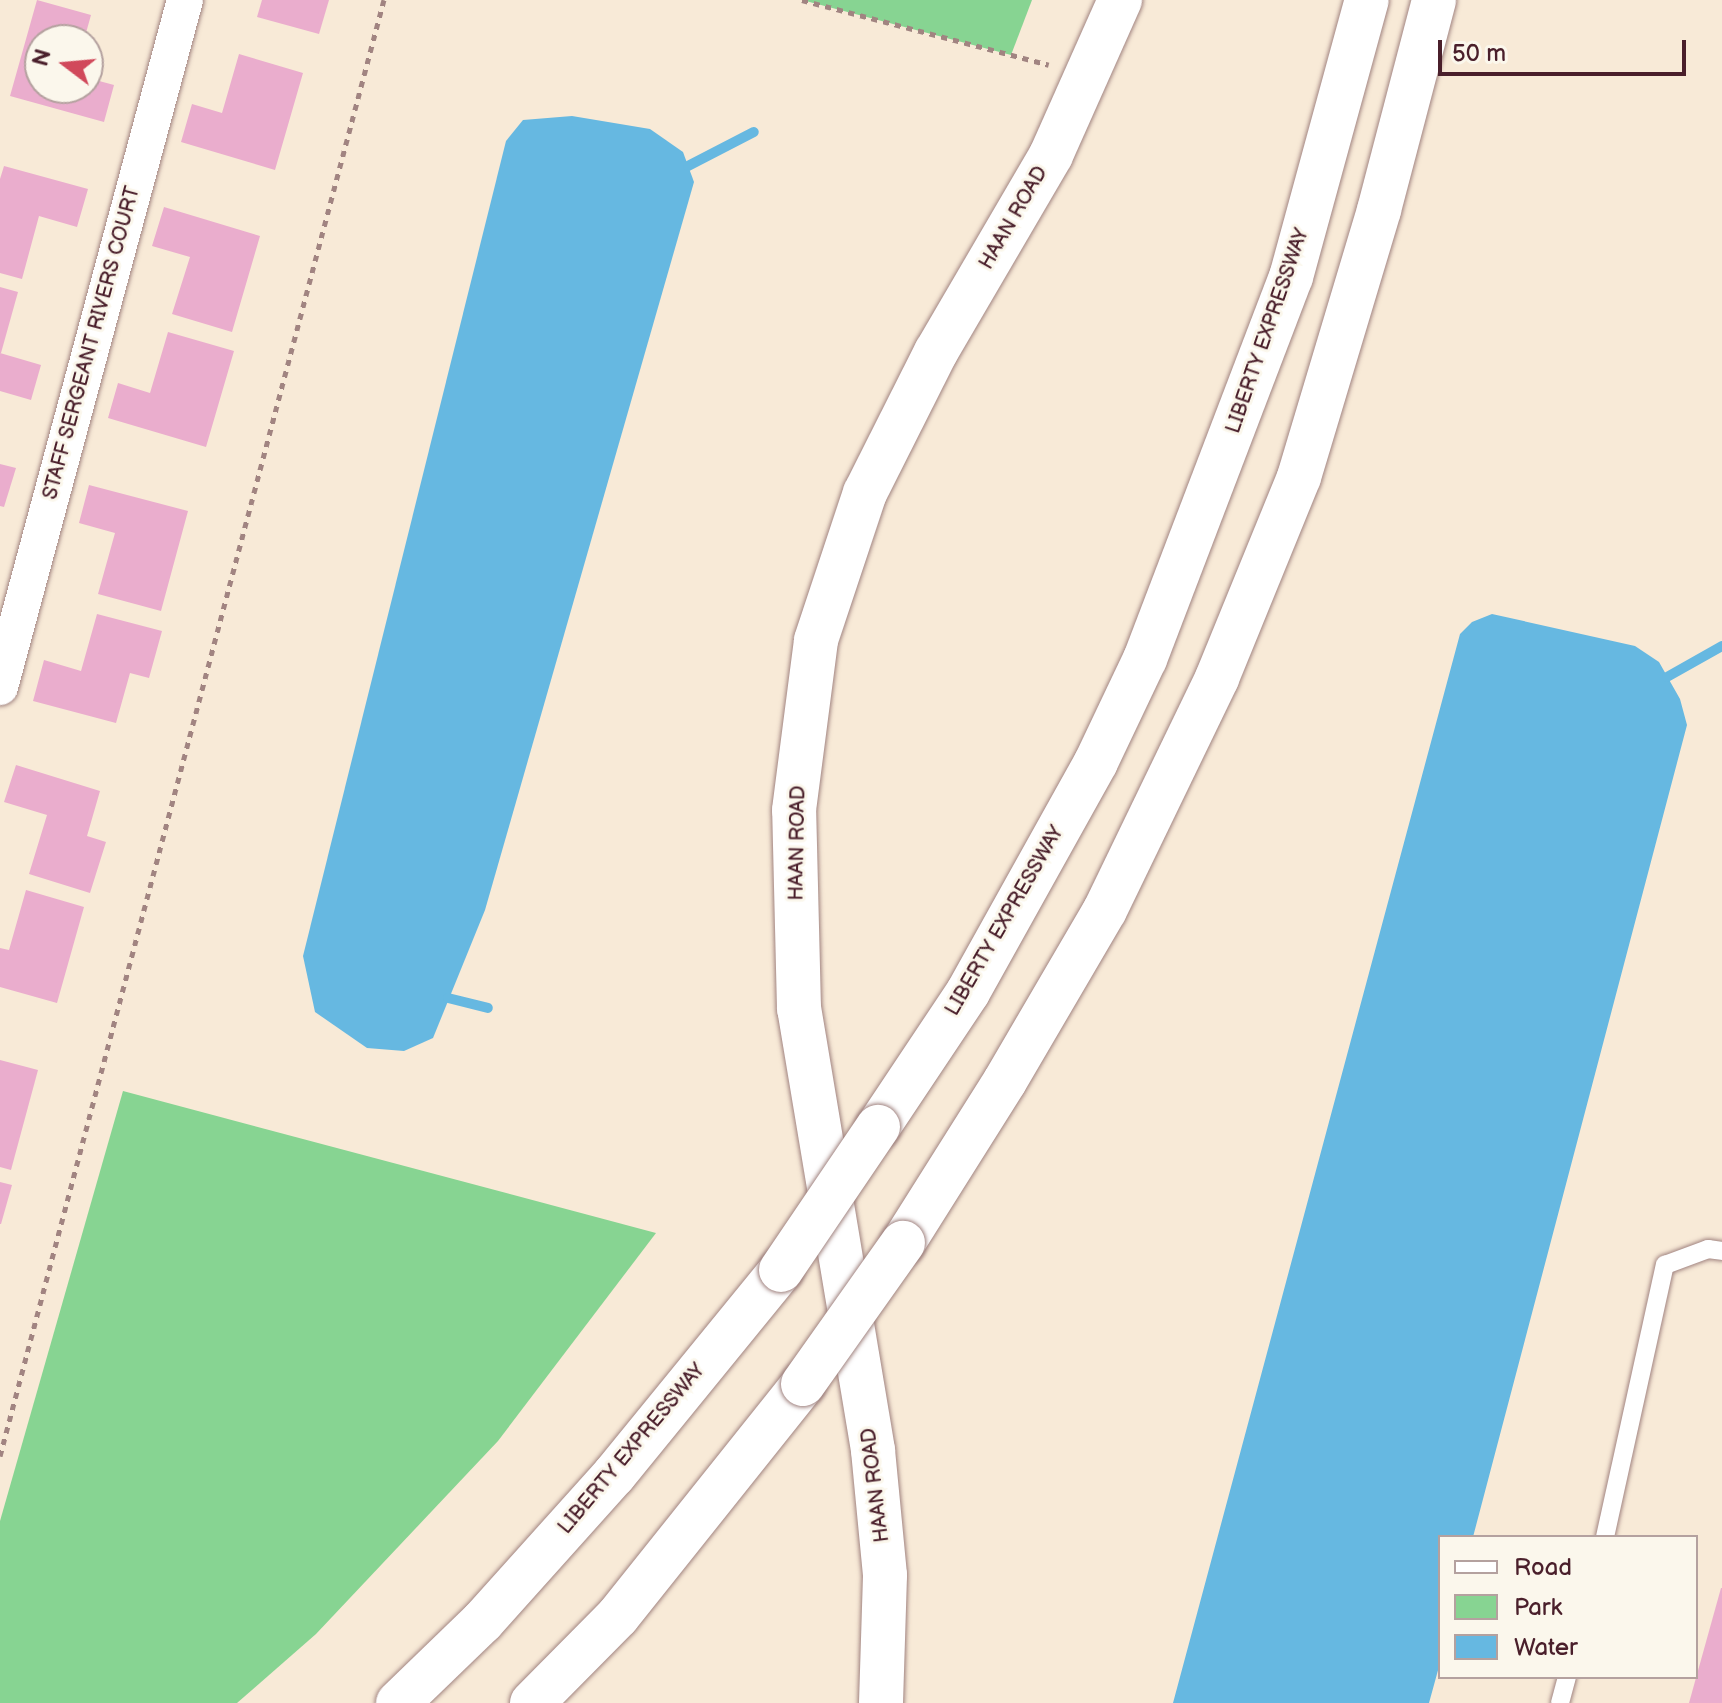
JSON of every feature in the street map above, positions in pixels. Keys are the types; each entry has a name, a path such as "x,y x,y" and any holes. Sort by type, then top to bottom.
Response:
{"main road":[{"name":"HAAN ROAD","path":"881,1703 885,1575 873,1450 799,1009 794,810 816,640 865,493 936,352 1051,155 1120,0"},
{"name":"LIBERTY EXPRESSWAY","path":"398,1703 482,1622 604,1487 781,1270 968,992 1096,762 1145,659 1291,277 1367,0"},
{"path":"532,1703 618,1616 803,1384 903,1243 1005,1081 1105,910 1217,678 1299,477 1379,210 1434,0"}],"street":[{"name":"STAFF SERGEANT RIVERS COURT","path":"0,687 185,0"}],"lane":[{"path":"1605,1535 1665,1265 1708,1249 1722,1251"},
{"path":"1560,1703 1566,1679"}],"path":[{"path":"0,1456 384,0"},
{"path":"802,0 1089,75"}],"green space":[{"path":"802,0 1032,0 1011,55"},
{"path":"123,1091 656,1233 498,1441 316,1634 237,1703 0,1703 0,1521"}],"water":[{"path":"572,116 650,129 683,152 694,182 485,910 433,1038 404,1051 367,1048 315,1012 303,956 506,141 523,120"},
{"path":"1492,614 1635,646 1659,662 1680,699 1687,725 1474,1535 1438,1535 1438,1670 1429,1703 1173,1703 1460,634 1472,622"}],"building":[{"path":"37,0 91,15 88,24 30,24"},
{"path":"262,0 329,0 319,34 257,17"},
{"path":"24,46 24,100 10,96"},
{"path":"239,54 303,73 275,170 181,142 192,104 222,113"},
{"path":"104,82 114,85 104,122 39,104 104,104"},
{"path":"4,166 88,189 77,227 39,216 22,279 0,273 0,179"},
{"path":"164,207 260,236 232,332 172,314 190,257 152,246"},
{"path":"0,287 18,292 1,353 0,353"},
{"path":"168,332 234,351 206,447 108,418 118,383 150,393"},
{"path":"0,353 41,365 31,400 0,391"},
{"path":"0,464 16,468 4,507 0,506"},
{"path":"89,485 188,511 161,611 98,594 115,533 79,523"},
{"path":"97,614 162,631 149,678 130,673 116,723 33,701 44,660 81,671"},
{"path":"16,765 100,791 87,836 106,842 90,893 29,874 47,815 4,802"},
{"path":"26,890 84,907 57,1003 0,987 0,948 9,950"},
{"path":"0,1060 38,1070 11,1170 0,1167"},
{"path":"0,1182 12,1185 1,1224 0,1224"},
{"path":"1721,1588 1722,1703 1689,1703 1698,1679"}],"waterway":[{"path":"688,166 754,132"},
{"path":"1667,677 1722,646"},
{"path":"448,998 488,1008"}]}
